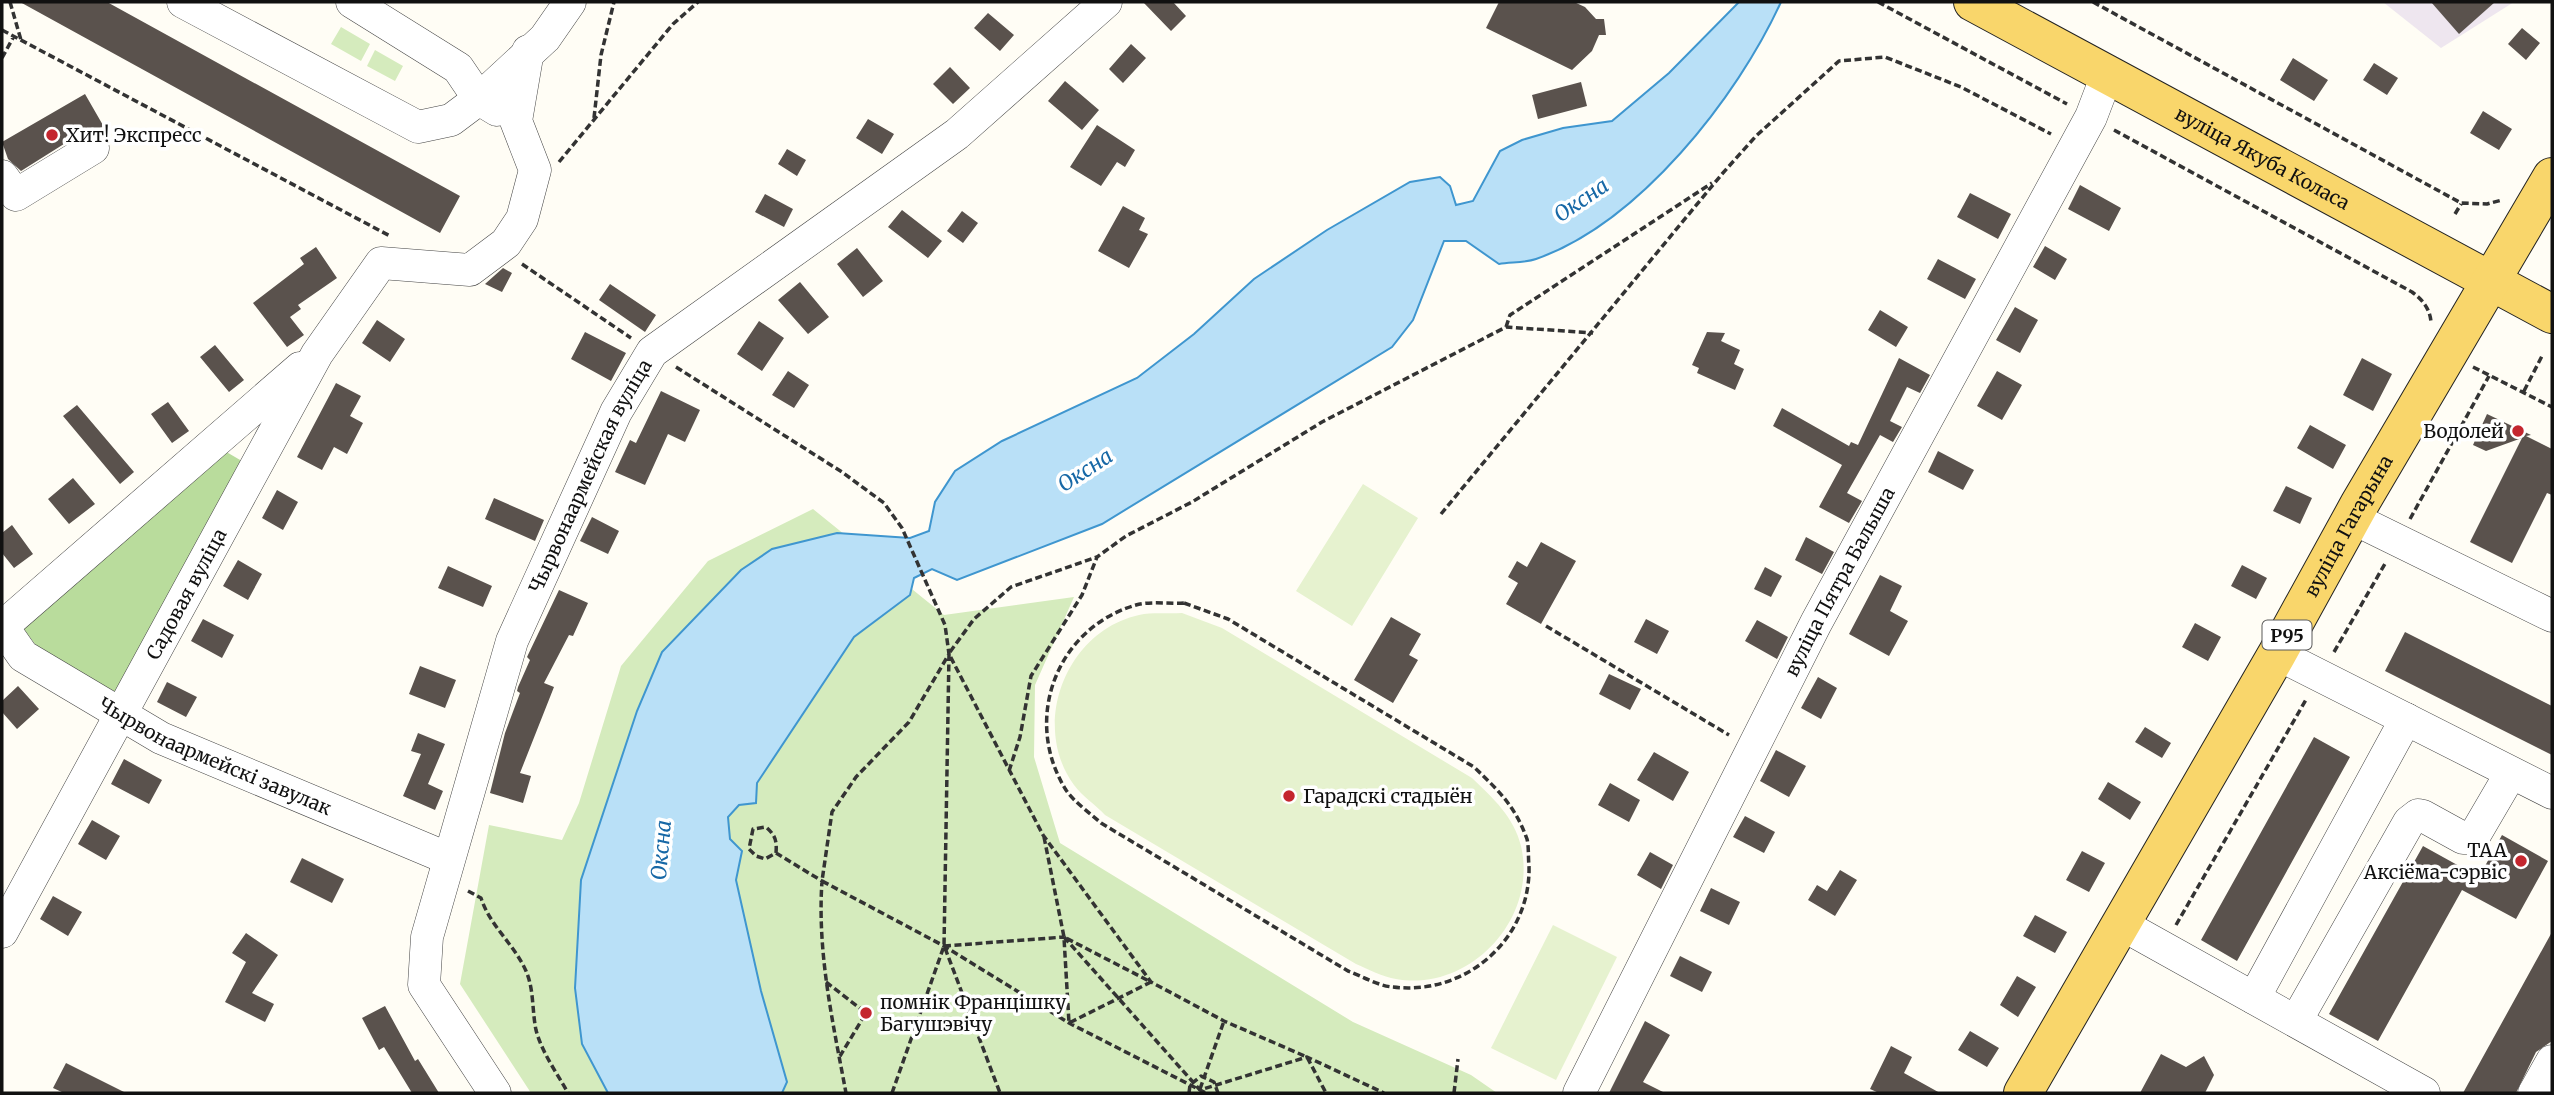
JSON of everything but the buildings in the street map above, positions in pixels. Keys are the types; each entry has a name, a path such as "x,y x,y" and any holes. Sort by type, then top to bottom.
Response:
{"main road":[{"name":"вуліца Якуба Коласа","path":"1973,2 2552,314"},
{"name":"вуліца Гагарына","path":"2023,1093 2277,654 2352,518 2552,177"}],"street":[{"path":"183,2 418,127 430,127 451,120 479,99 545,37 570,2"},
{"path":"352,2 458,68 479,99 516,121"},
{"name":"Чырвонаармейская вуліца","path":"495,1093 424,985 426,937 512,641 616,412 652,352 957,134 1106,2"},
{"path":"386,250 470,270 506,243 522,219 535,170 516,121 528,51"},
{"name":"вуліца Пятра Балыша","path":"1578,1093 1816,623 2091,117 2107,75"},
{"path":"2,176 16,195 93,148"},
{"name":"Садовая вуліца","path":"2,932 317,354 386,250"},
{"path":"2,627 317,354"},
{"path":"2352,518 2549,606"},
{"name":"Чырвонаармейскі завулак","path":"2,627 12,660 161,738 447,858"},
{"path":"2277,654 2552,793"},
{"path":"2254,998 2406,719"},
{"path":"2296,1021 2409,822 2418,815 2423,816 2463,838 2473,838 2511,773"},
{"path":"2121,923 2424,1093"},
{"path":"2534,1093 2552,1061"}],"path":[{"path":"10,2 21,40"},
{"path":"594,120 601,55 614,2"},
{"path":"556,168 561,157 673,24 698,2"},
{"path":"1878,2 2412,292 2421,299 2431,314 2433,343 2489,376 2552,407"},
{"path":"2093,2 2461,203 2487,204 2512,198 2533,209"},
{"path":"2,30 386,250"},
{"path":"2,58 13,36"},
{"path":"1441,514 1716,180 1756,136 1839,61 1885,57 1961,87 2075,146"},
{"path":"1506,327 1510,316 1716,180"},
{"path":"2455,214 2461,203"},
{"path":"506,243 517,261 652,352 842,472 884,503 902,527 933,595 945,625 949,654 944,946 892,1093"},
{"path":"2412,292 2416,285"},
{"path":"846,1093 825,981 820,906 832,812 856,778 909,722 949,654 974,619 1011,587 1097,557 1126,536 1192,502 1358,402 1506,327 1591,332"},
{"path":"2523,391 2542,355"},
{"path":"1009,771 1020,737 1031,676 1082,595 1097,557"},
{"path":"1184,603 1228,619 1474,767 1508,799 1528,842 1529,889 1513,933 1481,967 1438,986 1391,987 1348,971 1101,823 1067,791 1048,748 1046,702 1062,658 1094,624 1137,605 1184,603"},
{"path":"1546,626 1752,749"},
{"path":"949,654 1043,835 1151,982"},
{"path":"766,827 772,832 777,841 776,853 765,859 756,856 749,849 753,829 766,827"},
{"path":"1043,835 1064,937 1069,1023"},
{"path":"776,853 822,881 944,946 1069,1023 1191,1083"},
{"path":"447,858 465,890 481,898 487,918 515,950 524,967 530,980 537,1034 568,1093"},
{"path":"944,946 1064,937 1224,1021 1307,1056 1384,1093"},
{"path":"1064,937 1191,1083 1202,1092"},
{"path":"944,946 1000,1093"},
{"path":"825,981 866,1013 839,1058"},
{"path":"1069,1023 1151,982"},
{"path":"1202,1092 1204,1077 1224,1021"},
{"path":"1204,1077 1191,1083 1188,1093 1202,1092 1215,1084 1307,1056"},
{"path":"1307,1056 1326,1093"},
{"path":"1454,1093 1458,1059"},
{"path":"1204,1077 1215,1084 1218,1093"}],"shaded area":[{"path":"2383,2 2514,2 2441,48"}],"green space":[{"path":"341,27 370,44 361,61 331,44"},
{"path":"375,50 403,66 395,81 367,66"},
{"path":"223,450 247,464 115,699 44,656 23,628"},
{"path":"1363,484 1418,518 1352,626 1296,591"},
{"path":"813,509 944,615 1074,597 1035,685 1034,757 1060,843 1353,1022 1471,1075 1497,1093 531,1093 460,984 489,825 562,840 579,803 621,666 708,561"},
{"name":"Гарадскі стадыён","path":"1182,613 1222,628 1472,778 1495,801 1518,836 1524,873 1519,899 1508,924 1493,945 1473,962 1449,974 1423,980 1396,979 1381,975 1356,964 1105,815 1077,789 1061,761 1055,735 1056,709 1063,684 1075,660 1092,640 1113,624 1144,614"},
{"path":"1553,925 1617,957 1556,1080 1491,1048"}],"water":[{"name":"Оксна","path":"1739,2 1781,2 1739,78 1711,116 1681,153 1612,217 1574,242 1527,261 1499,264 1466,241 1444,241 1413,320 1392,347 1102,524 957,580 932,569 914,578 910,595 854,637 757,783 756,803 739,805 728,817 730,839 742,851 736,880 761,991 787,1082 782,1093 608,1093 582,1044 575,988 581,880 637,711 662,652 741,570 772,549 837,533 910,538 929,531 935,502 955,471 1002,441 1137,378 1194,334 1254,279 1327,230 1410,182 1440,177 1450,186 1456,205 1473,201 1500,151 1522,140 1563,128 1612,121 1669,73"}],"place":[{"name":"Хит! Экспресс","path":"52,135"},
{"name":"Водолей","path":"2518,431"},
{"name":"Гарадскі стадыён","path":"1289,796"},
{"name":"ТАА Аксіёма-сэрвіс","path":"2521,861"},
{"name":"помнік Францішку Багушэвічу","path":"866,1013"}]}
